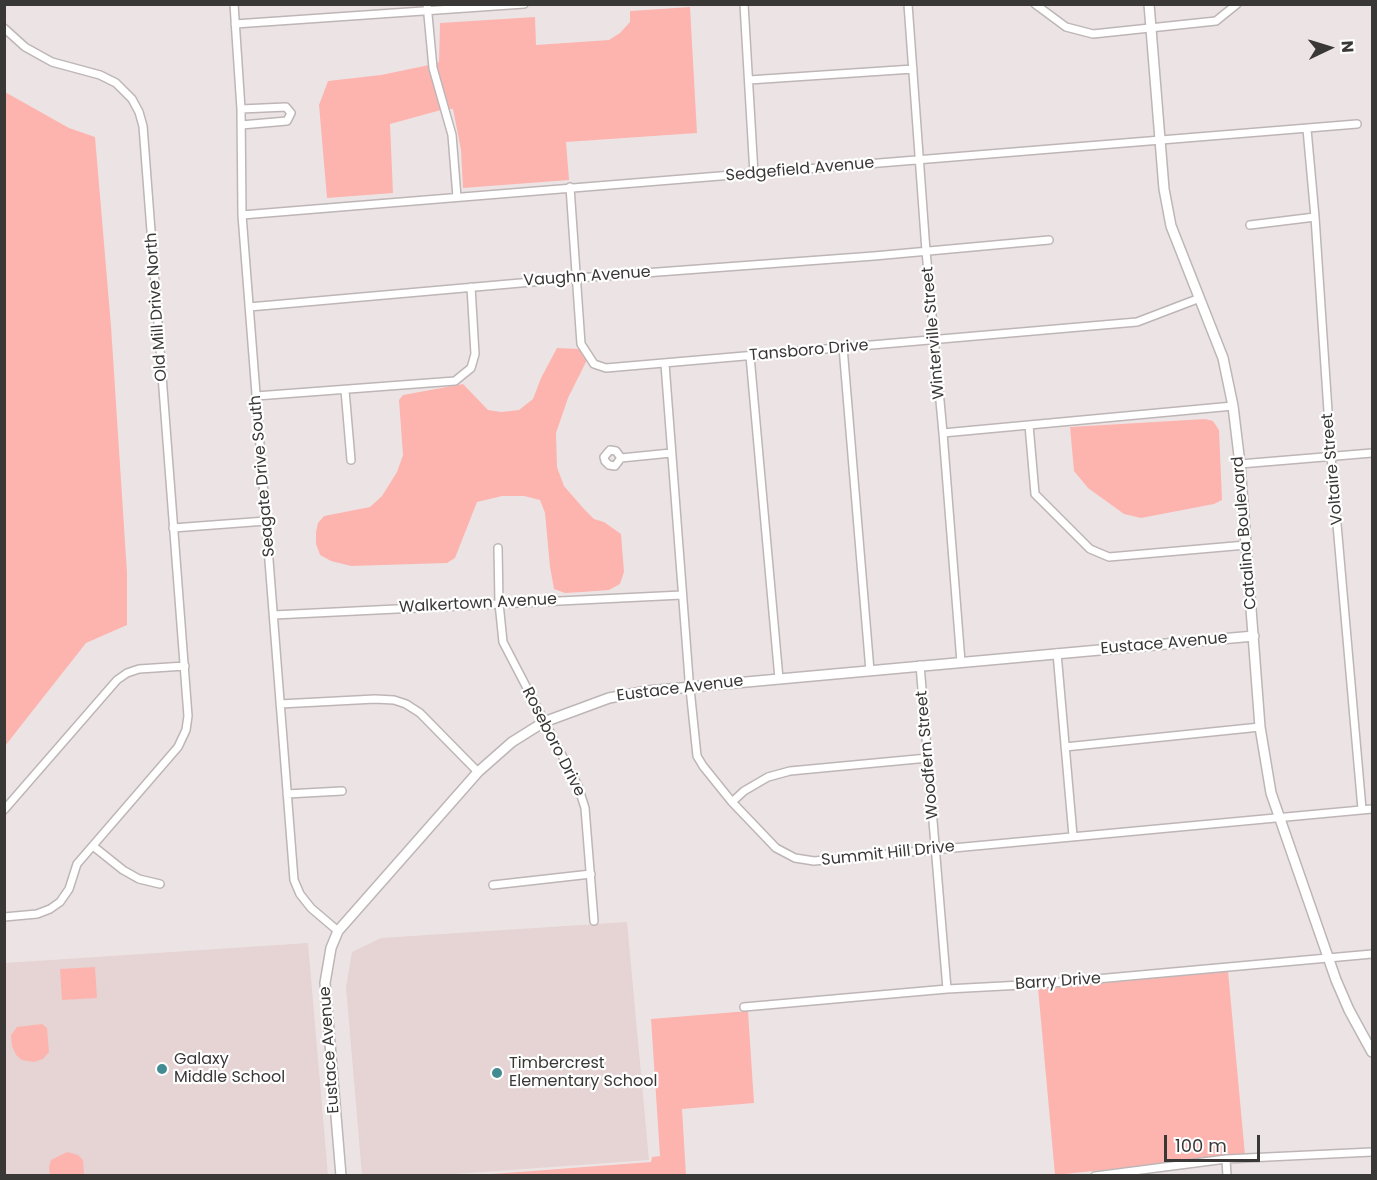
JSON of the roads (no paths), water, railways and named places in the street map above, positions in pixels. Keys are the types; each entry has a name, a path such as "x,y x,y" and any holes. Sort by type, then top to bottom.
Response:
{"street":[{"name":"Seagate Drive South","path":"234,4 241,110 242,215 294,880 300,894 311,908 338,930"},
{"path":"235,24 427,8 524,4"},
{"path":"744,4 754,174"},
{"name":"Winterville Street","path":"908,4 926,251 961,662"},
{"path":"1035,4 1066,27 1093,34 1216,21 1237,4"},
{"name":"Catalina Boulevard","path":"1149,4 1164,189 1171,226 1223,358 1233,406 1240,464 1260,728 1271,793 1349,1010 1372,1052"},
{"path":"427,8 433,68 452,135 457,197"},
{"name":"Old Mill Drive North","path":"4,28 25,47 52,62 100,75 116,82 127,93 139,112 143,126 188,716 183,739 77,864 69,889 57,905 37,914 4,917"},
{"path":"749,80 913,69"},
{"path":"241,110 282,106 289,108 291,113 287,121 241,125"},
{"name":"Sedgefield Avenue","path":"242,215 1357,124"},
{"name":"Voltaire Street","path":"1306,129 1315,217 1331,456 1362,809"},
{"name":"Tansboro Drive","path":"570,187 581,344 594,364 606,368 1137,322 1200,298"},
{"path":"1250,225 1315,217"},
{"name":"Vaughn Avenue","path":"249,307 471,286 1049,240"},
{"path":"256,396 455,381 471,368 475,354 471,286"},
{"path":"843,347 870,671"},
{"path":"750,356 778,679"},
{"name":"Summit Hill Drive","path":"665,364 689,686 697,756 732,802 776,848 795,858 814,861 1372,809"},
{"path":"345,390 351,460"},
{"path":"943,433 1233,406"},
{"path":"1029,425 1035,494 1090,549 1109,557 1246,545"},
{"path":"621,458 671,453"},
{"path":"1240,464 1372,453"},
{"path":"173,528 266,521"},
{"name":"Roseboro Drive","path":"498,548 499,603 503,642 578,786 585,808 594,921"},
{"name":"Walkertown Avenue","path":"274,615 682,595"},
{"name":"Eustace Avenue","path":"341,1176 324,983 331,948 338,930 478,772 512,742 544,722 609,698 647,691 1254,636"},
{"path":"1057,653 1073,836"},
{"name":"Woodfern Street","path":"920,665 947,989"},
{"path":"4,810 122,676 139,669 185,666"},
{"path":"280,704 375,699 394,700 406,704 420,713 478,772"},
{"path":"1065,747 1260,728"},
{"path":"732,802 744,791 768,777 790,771 928,758"},
{"path":"287,794 342,791"},
{"path":"93,846 123,870 139,879 160,884"},
{"path":"493,885 591,874"},
{"name":"Barry Drive","path":"744,1007 947,989 1041,984 1372,954"},
{"path":"1095,1176 1226,1159 1372,1152"},
{"path":"1226,1159 1227,1176"}],"place":[{"name":"Galaxy Middle School","path":"162,1069"},
{"name":"Timbercrest Elementary School","path":"497,1073"}]}
